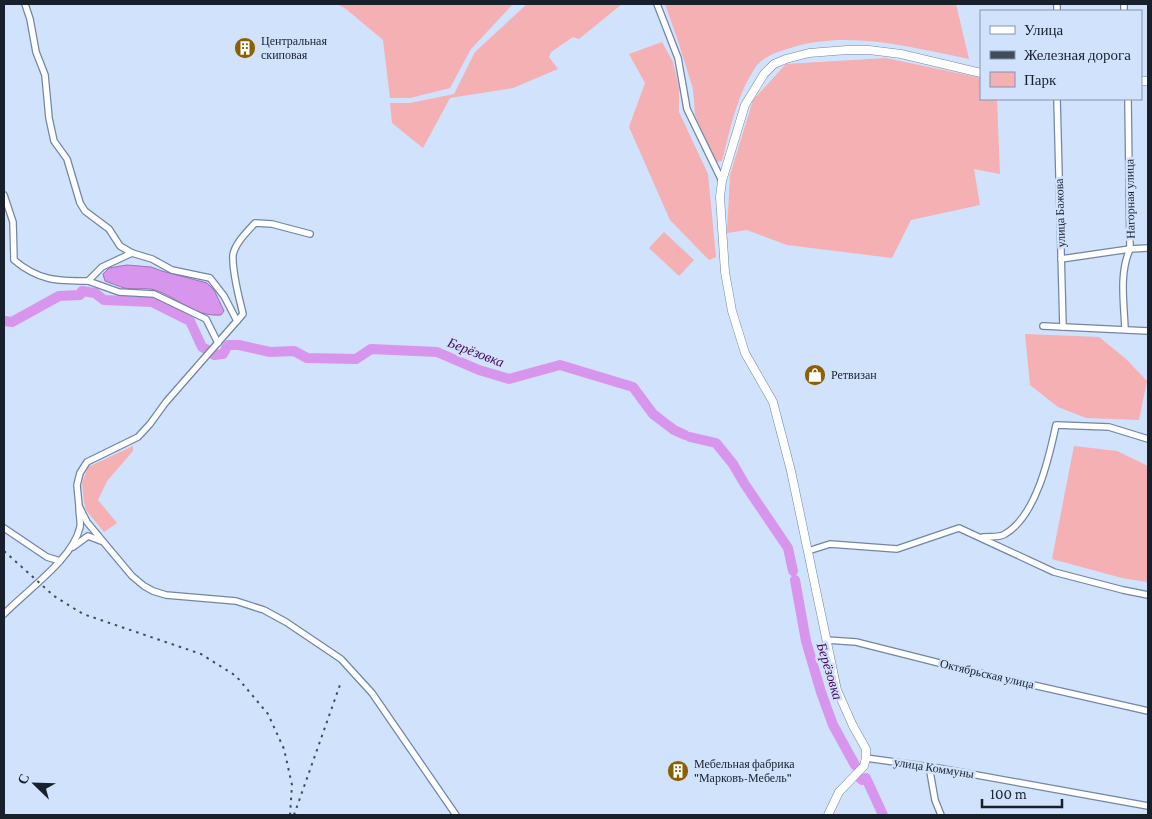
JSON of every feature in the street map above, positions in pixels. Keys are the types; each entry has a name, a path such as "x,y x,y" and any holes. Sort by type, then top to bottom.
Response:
{"street":[{"path":"25,4 30,19 36,52 45,75 49,118 54,141 66,159 80,203 85,212 109,229 120,246 132,253 152,259 172,270 210,278 224,296 237,321"},
{"path":"657,4 678,58 687,109 722,181"},
{"path":"828,815 839,792 864,766 866,758 864,744 852,726 837,690 791,472 773,402 746,353 732,311 725,272 720,197 722,181 745,105 764,74 774,64 808,53 869,50 901,54 980,73"},
{"name":"улица Бажова","path":"1057,100 1063,326"},
{"name":"Нагорная улица","path":"1125,329 1122,283 1130,249 1128,100"},
{"path":"4,195 13,222 14,260 27,271 55,281 88,281 120,292 154,294 206,319 218,343"},
{"path":"72,548 80,526 77,485 80,473 87,462 138,436 243,314 236,284 233,254 243,236 255,223 272,224 310,234"},
{"path":"1062,259 1148,248"},
{"path":"88,281 102,268 132,253"},
{"path":"1044,326 1148,331"},
{"path":"981,537 1004,536 1020,522 1048,465 1056,425 1109,427 1148,438"},
{"path":"79,506 87,522 132,576 144,586 166,595 236,602 264,610 286,622 341,659 372,693 456,815"},
{"path":"4,528 47,557 60,560"},
{"path":"808,551 830,544 897,550 959,528 1054,572 1148,595"},
{"path":"4,614 21,596 53,569 72,548 88,536 103,541"},
{"name":"Октябрьская улица","path":"826,640 856,642 971,671 1148,711"},
{"name":"улица Коммуны","path":"866,758 929,766 1148,806"},
{"path":"929,766 935,800 941,815"}],"green space":[{"path":"337,4 513,4 471,49 450,88 410,98 390,98 383,40 346,9"},
{"path":"527,4 622,4 579,39 573,37 551,52 549,57 558,69 513,88 450,98 423,148 392,123 390,103 410,103 454,94 475,52"},
{"path":"665,4 956,4 969,59 901,45 855,40 832,40 810,43 777,52 759,63 747,81 734,115 722,161 716,162 695,115 693,89"},
{"path":"662,42 673,62 679,88 679,112 708,174 716,257 709,260 670,220 629,127 645,83 629,54"},
{"path":"886,58 980,78 980,100 997,100 1000,174 974,169 980,205 911,220 892,258 787,245 747,230 727,233 730,175 753,100 786,64"},
{"path":"664,232 694,260 679,276 649,248"},
{"path":"1025,334 1099,337 1126,359 1147,381 1139,420 1086,418 1058,407 1030,385"},
{"path":"133,446 133,451 107,481 98,500 117,523 104,532 86,510 82,483 88,467"},
{"path":"1074,446 1117,451 1148,466 1148,582 1122,578 1052,559"}],"shaded area":[{"path":"127,265 151,267 207,283 214,290 224,311 221,315 203,313 155,290 124,288 105,281 103,274 109,268"}],"waterway":[{"name":"Берёзовка","path":"4,321 12,322 59,296 80,295 82,291 95,293 104,300 152,302 190,321 202,347 206,349"},
{"name":"Берёзовка","path":"214,355 223,354 228,345 239,345 270,352 294,351 307,358 356,359 371,349 437,352 479,370 509,379 560,365 633,387 653,414 674,430 685,435"},
{"name":"Берёзовка","path":"690,437 716,443 733,464 788,548 793,571"},
{"name":"Берёзовка","path":"795,580 806,641 821,692 833,725 855,765"},
{"name":"Берёзовка","path":"859,777 862,780 866,778 883,815"}],"railway":[{"path":"4,551 54,596 83,614 201,654 236,676 268,714 284,749 292,785 290,815"},
{"path":"294,815 341,682"}],"place":[{"name":"Центральная скиповая","path":"245,48"},
{"name":"Ретвизан","path":"815,375"},
{"name":"Мебельная фабрика \"Марковъ-Мебель\"","path":"678,771"}]}
